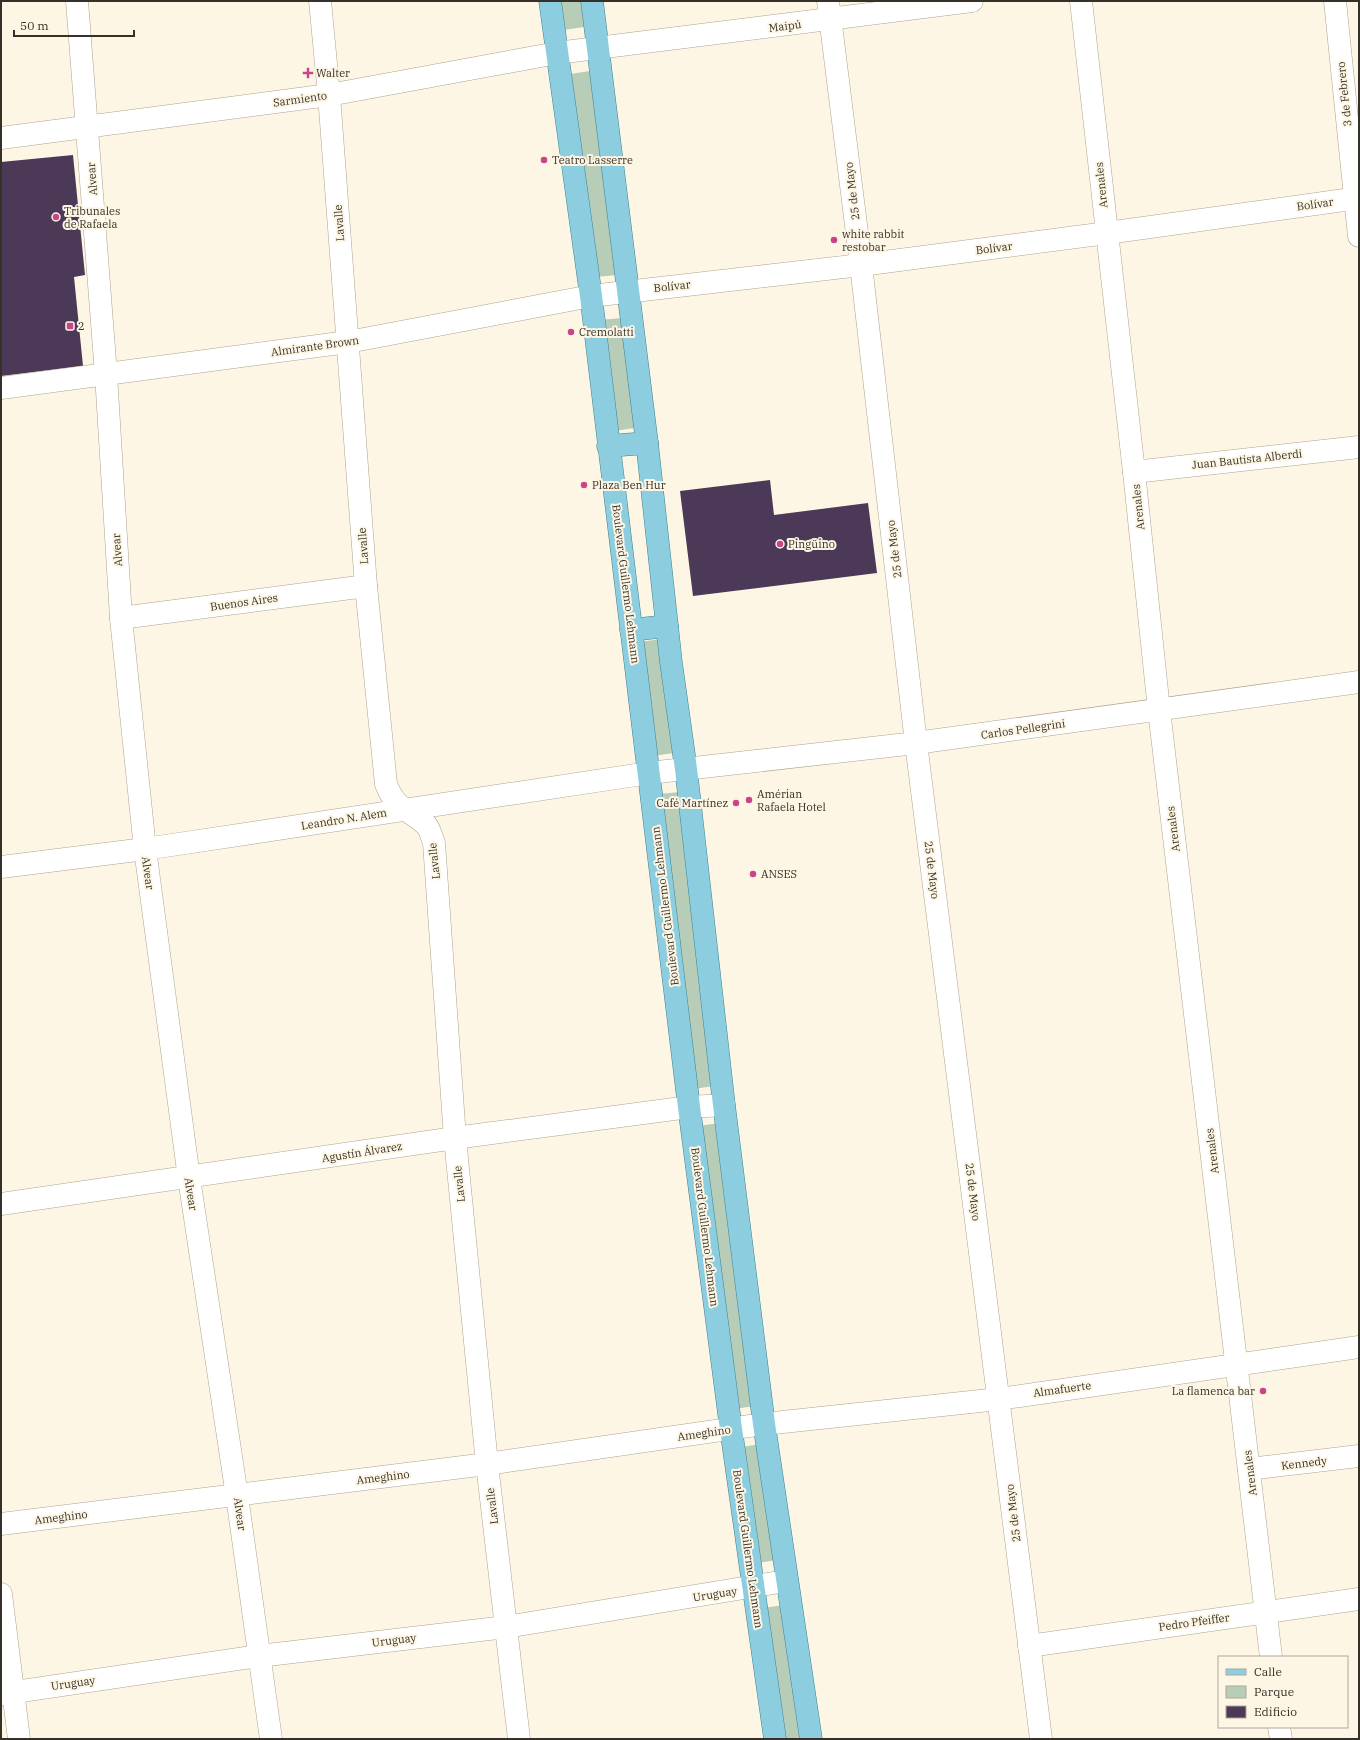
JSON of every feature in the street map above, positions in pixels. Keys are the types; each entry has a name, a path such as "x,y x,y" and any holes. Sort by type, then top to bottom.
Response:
{"main road":[{"name":"Boulevard Guillermo Lehmann","path":"550,1 592,296 608,446 689,1107 731,1429 775,1739"},
{"path":"592,1 647,443 667,626 686,769 724,1105 764,1424 786,1582 811,1739"},
{"path":"608,446 647,443"},
{"path":"631,630 667,626"}],"street":[{"name":"Alvear","path":"77,1 88,127 122,618 144,849 189,1178 238,1496 271,1739"},
{"name":"Lavalle","path":"320,1 329,95 366,586 386,784 391,796 404,810 428,826 434,843 455,1138 487,1464 519,1739"},
{"name":"Maipú","path":"598,49 830,11 972,1"},
{"name":"Arenales","path":"1081,1 1159,710 1271,1656"},
{"name":"3 de Febrero","path":"1335,1 1357,198 1359,236"},
{"name":"25 de Mayo","path":"830,11 916,743 1041,1739"},
{"name":"Sarmiento","path":"1,138 329,95 557,53 598,49"},
{"name":"Bolívar","path":"628,291 861,265 1107,233 1357,198"},
{"name":"Almirante Brown","path":"1,388 348,342 592,296 628,291"},
{"name":"Juan Bautista Alberdi","path":"1134,472 1359,447"},
{"name":"Buenos Aires","path":"122,618 366,586"},
{"name":"Carlos Pellegrini","path":"686,769 916,743 1359,682"},
{"name":"Leandro N. Alem","path":"1,868 144,849 649,773 686,769"},
{"name":"Agustín Álvarez","path":"1,1204 189,1178 455,1138 689,1107 724,1105"},
{"name":"Almafuerte","path":"764,1424 999,1399 1359,1346"},
{"name":"Ameghino","path":"1,1524 238,1496 487,1464 764,1424"},
{"name":"Kennedy","path":"1249,1469 1359,1456"},
{"name":"Uruguay","path":"7,1693 259,1656 506,1627 786,1582"},
{"path":"1,1594 7,1693 19,1739"},
{"name":"Pedro Pfeiffer","path":"1029,1646 1359,1599"},
{"path":"1280,1728 1281,1739"}],"green space":[{"path":"560,1 581,1 584,27 564,30"},
{"path":"590,71 617,275 596,277 570,74"},
{"path":"621,318 635,428 614,431 600,320"},
{"path":"661,639 674,753 653,756 640,642"},
{"path":"680,792 714,1086 694,1089 659,794"},
{"path":"719,1123 755,1406 734,1409 698,1126"},
{"path":"761,1444 778,1560 757,1563 741,1447"},
{"path":"784,1605 803,1739 782,1739 763,1608"}],"building":[{"path":"73,155 85,275 74,277 83,366 1,376 1,162"},
{"name":"Pingüino","path":"770,480 774,515 868,503 877,573 693,596 680,491"}],"place":[{"name":"Walter","path":"308,73"},
{"name":"Teatro Lasserre","path":"544,160"},
{"name":"Tribunales de Rafaela","path":"56,217"},
{"name":"white rabbit restobar","path":"834,240"},
{"name":"2","path":"70,326"},
{"name":"Cremolatti","path":"571,332"},
{"name":"Plaza Ben Hur","path":"584,485"},
{"name":"Pingüino","path":"780,544"},
{"name":"Amérian Rafaela Hotel","path":"749,800"},
{"name":"Café Martínez","path":"736,803"},
{"name":"ANSES","path":"753,874"},
{"name":"La flamenca bar","path":"1263,1391"}]}
